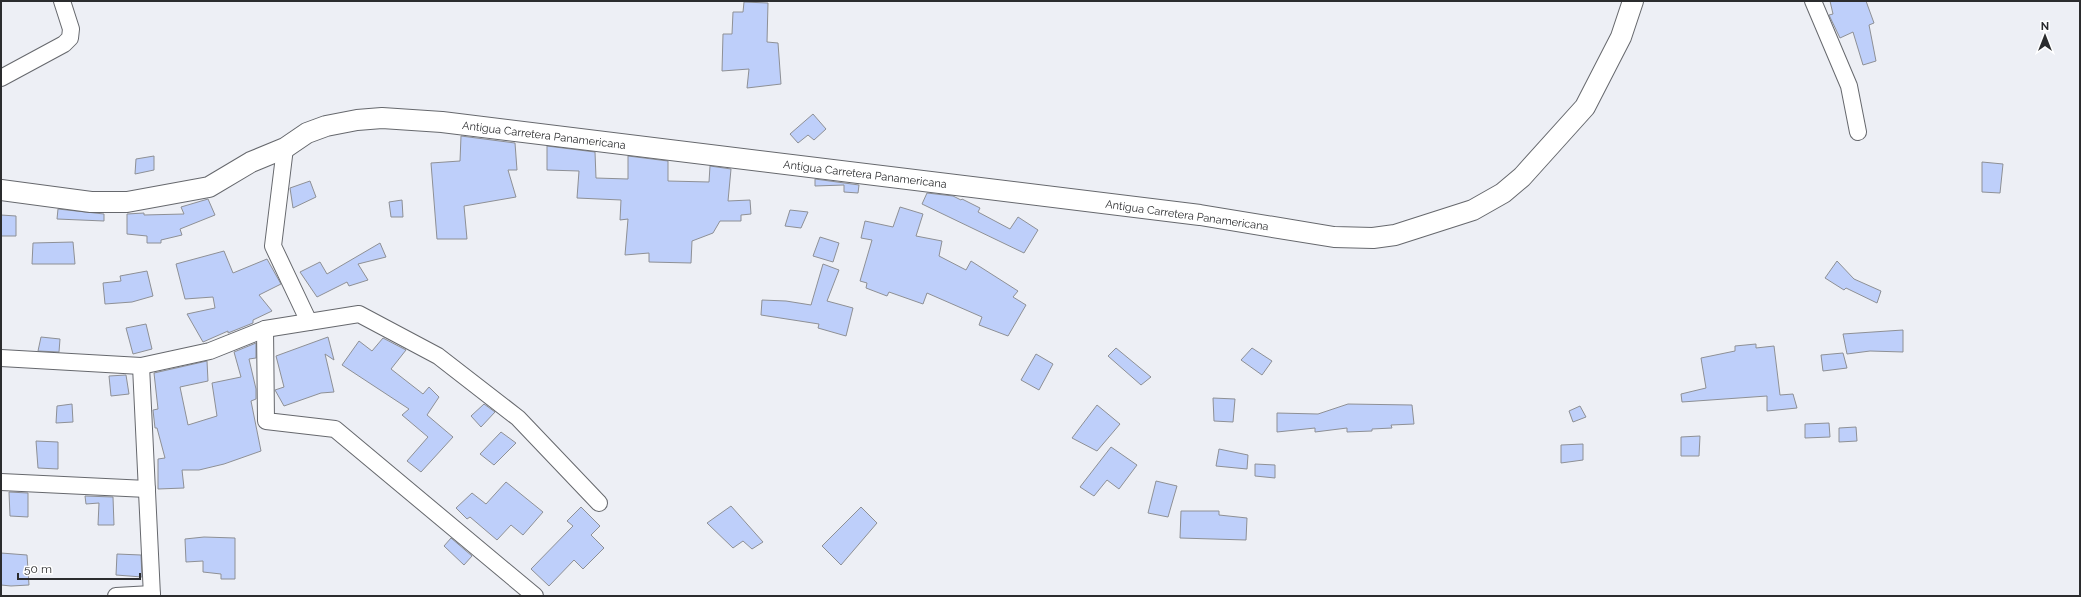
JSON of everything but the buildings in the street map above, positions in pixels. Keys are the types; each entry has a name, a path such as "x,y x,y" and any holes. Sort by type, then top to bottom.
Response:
{"street":[{"path":"1,78 64,44 70,38 71,29 62,1"},
{"name":"Antigua Carretera Panamericana","path":"1,190 91,202 127,202 209,187 250,162 284,148 326,126 357,120 382,118 442,122 1200,215 1334,237 1373,238 1395,235 1473,210 1503,192 1522,177 1585,106 1621,37 1632,1"},
{"path":"1812,1 1849,86 1858,132"},
{"path":"284,148 273,246 309,322"},
{"path":"1,358 141,366 210,350 265,329 359,314 438,356 518,418 599,503"},
{"path":"265,329 266,421 335,429 535,596"},
{"path":"116,596 152,595 141,366"},
{"path":"1,482 147,489"}]}
